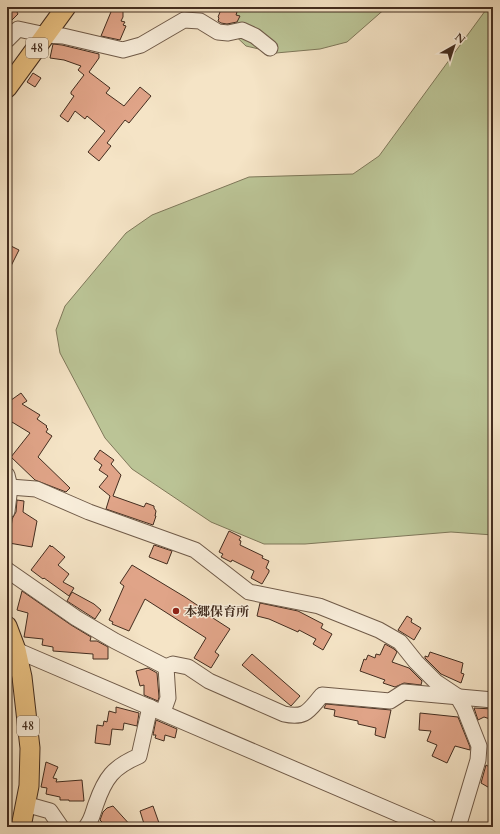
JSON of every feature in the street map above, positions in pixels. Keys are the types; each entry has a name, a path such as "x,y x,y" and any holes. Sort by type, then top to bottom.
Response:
{"main road":[{"name":"48","path":"7,88 66,7"},
{"name":"48","path":"7,626 12,648 22,677 30,748 29,786 21,827"}],"street":[{"path":"7,40 18,30 46,35 63,36 123,50 141,46 184,20 200,21 218,32 228,33 242,30 255,36 270,48"},
{"path":"7,511 8,481 36,489 89,512 195,550 249,592 319,606 379,630 400,642 416,662 436,682 457,696 464,708 479,746 478,760 458,827"},
{"path":"7,570 76,618 166,667"},
{"path":"12,648 429,827"},
{"path":"166,667 173,664 188,667 209,681 284,714 295,717 308,711 322,695 390,701 404,692 493,700"},
{"path":"86,827 90,822 102,788 116,768 126,761 139,756 157,710 168,698 166,667"},
{"path":"25,804 50,811 61,827"}],"green space":[{"path":"234,7 387,7 347,42 320,49 276,53 246,46 226,27"},
{"path":"488,7 493,7 493,535 451,532 305,544 264,544 211,522 132,469 105,438 60,353 56,330 65,306 126,233 152,215 249,177 353,174 379,156"}],"building":[{"path":"7,7 22,7 17,12 18,14 7,25"},
{"path":"113,7 123,7 123,17 121,21 125,22 123,25 126,26 120,40 101,36"},
{"path":"222,7 236,7 236,15 240,16 237,22 227,24 218,21"},
{"path":"53,44 99,54 99,58 89,72 110,88 106,93 124,106 140,87 151,96 129,123 125,120 107,143 111,146 99,161 88,152 105,131 87,116 85,119 75,111 68,122 60,116 74,96 71,92 84,75 78,70 81,66 64,60 50,58"},
{"path":"33,73 41,78 35,87 27,82"},
{"path":"7,244 19,250 7,274"},
{"path":"21,393 27,401 22,404 40,415 37,419 47,426 46,427 48,429 46,432 52,436 38,457 70,488 66,492 35,480 11,457 30,433 7,419 7,403"},
{"path":"100,450 114,460 111,464 121,475 113,496 144,507 146,503 154,506 156,516 153,525 106,509 110,496 99,487 108,476 99,470 102,465 94,459"},
{"path":"17,500 24,501 23,512 37,521 32,547 9,543 12,519 16,512"},
{"path":"229,531 241,537 239,540 241,541 240,545 263,556 262,558 269,561 266,568 269,572 262,584 251,578 254,571 232,560 231,562 221,557 223,554 219,552"},
{"path":"50,545 65,557 58,565 69,574 63,582 74,588 69,596 31,570"},
{"path":"154,545 172,551 167,564 149,557"},
{"path":"132,565 185,597 203,609 202,611 230,629 215,652 219,655 211,668 194,658 206,638 145,599 129,631 112,624 113,622 109,620 124,586 120,583"},
{"path":"22,591 91,637 90,641 97,641 108,647 108,659 93,659 93,654 53,651 53,647 42,645 43,639 24,637 28,613 17,610"},
{"path":"72,592 94,604 101,610 95,619 67,601"},
{"path":"260,603 298,611 323,624 321,628 332,634 323,650 313,644 316,639 299,630 298,632 269,619 257,616"},
{"path":"407,616 412,619 411,622 421,628 414,640 398,630"},
{"path":"385,644 397,652 392,662 409,668 422,681 421,685 404,683 395,687 383,683 385,680 360,671 364,659 366,660 368,655 375,658 376,654 380,655"},
{"path":"430,652 463,663 461,673 464,674 461,683 441,674 425,658 425,656 428,657"},
{"path":"252,654 300,696 291,706 242,665"},
{"path":"148,668 157,673 158,701 144,695 144,685 140,686 136,671"},
{"path":"326,704 391,710 385,738 375,735 376,728 358,724 358,721 334,716 335,710 324,708"},
{"path":"116,707 139,713 137,726 124,723 123,730 112,729 110,745 95,743 97,725 103,726 104,721 107,722 109,711 116,713"},
{"path":"474,708 493,709 493,720 484,717 478,720"},
{"path":"420,713 458,717 470,750 455,746 447,763 432,756 437,745 427,741 431,731 419,730"},
{"path":"156,720 177,729 175,738 165,735 164,741 155,738 156,735 153,735"},
{"path":"46,762 58,767 53,778 57,779 56,782 82,780 84,801 60,800 60,797 46,794 47,788 41,787"},
{"path":"486,765 493,769 493,790 481,783"},
{"path":"113,806 132,827 107,827 100,820 103,812 107,808"},
{"path":"153,806 159,823 145,827 140,811"}],"place":[{"name":"本郷保育所","path":"176,611"}]}
